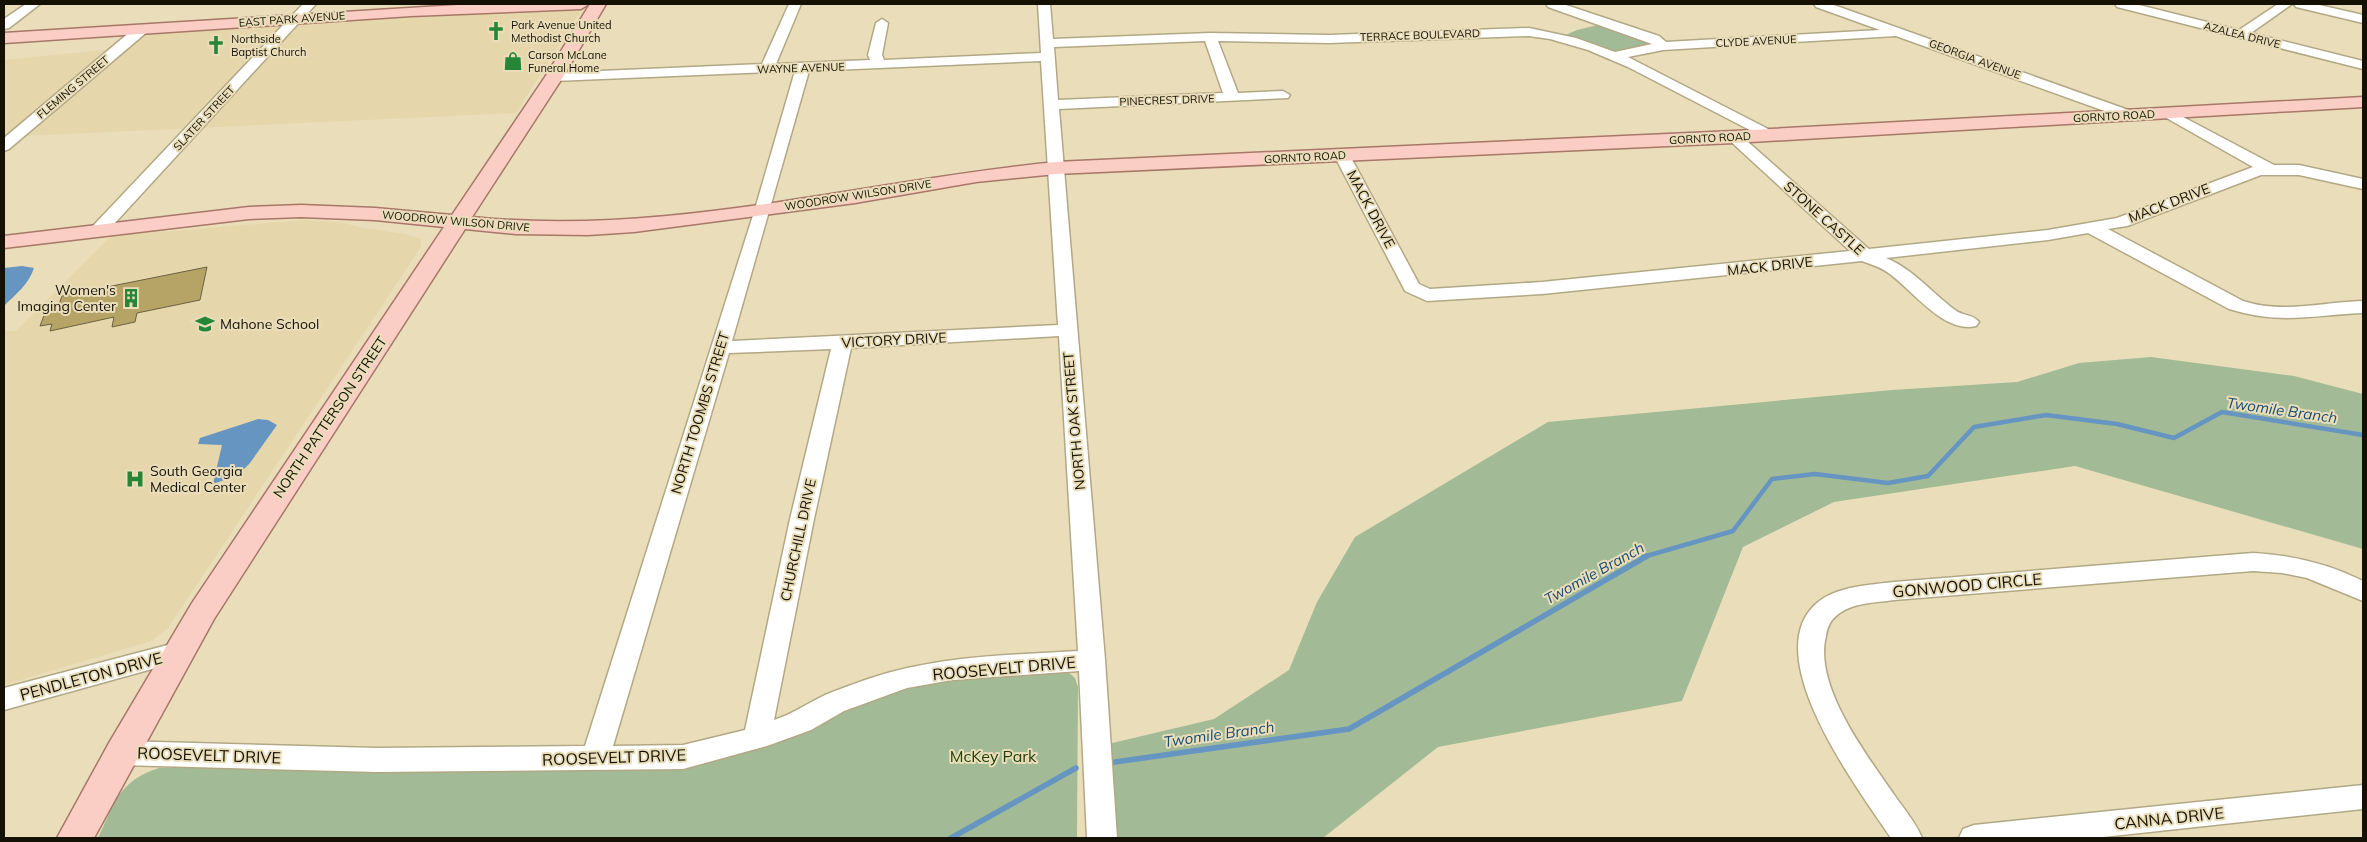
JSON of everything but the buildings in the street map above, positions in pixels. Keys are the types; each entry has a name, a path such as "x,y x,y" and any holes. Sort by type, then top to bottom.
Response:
{"main road":[{"name":"EAST PARK AVENUE","path":"4,38 463,8 581,4"},
{"name":"NORTH PATTERSON STREET","path":"75,838 179,652 271,505 554,77 598,4"},
{"name":"GORNTO ROAD","path":"1056,168 1734,137 2363,102"},
{"name":"WOODROW WILSON DRIVE","path":"4,242 249,213 301,211 402,217 458,224 516,228 588,229 634,226 855,197 976,176 1056,168"},
{"path":"402,217 435,209 480,190"}],"street":[{"path":"4,25 34,4"},
{"name":"SLATER STREET","path":"97,232 310,4"},
{"path":"767,69 796,4"},
{"name":"NORTH OAK STREET","path":"1044,4 1092,660 1102,838"},
{"path":"1552,4 1654,39 1663,46"},
{"name":"GEORGIA AVENUE","path":"1820,4 2129,115"},
{"name":"AZALEA DRIVE","path":"2121,4 2363,65"},
{"path":"2241,34 2286,4"},
{"path":"2300,4 2363,19"},
{"path":"879,65 875,55 882,23"},
{"name":"FLEMING STREET","path":"4,146 142,29"},
{"name":"TERRACE BOULEVARD","path":"1047,50 1210,37 1329,39 1529,32 1552,35 1613,56 1724,109 1769,135"},
{"name":"CLYDE AVENUE","path":"1613,56 1663,46 1900,32"},
{"path":"1210,37 1232,97"},
{"name":"WAYNE AVENUE","path":"554,77 879,65 1047,50"},
{"name":"NORTH TOOMBS STREET","path":"595,759 720,347 764,209 803,67"},
{"name":"PINECREST DRIVE","path":"1051,105 1283,94"},
{"path":"2168,113 2269,170 2299,170 2363,184"},
{"name":"STONE CASTLE","path":"1734,137 1866,256 1892,267 1950,316 1969,322"},
{"name":"MACK DRIVE","path":"1342,155 1412,287 1427,295 1542,288 1866,256 2010,240 2092,228 2121,222 2248,173 2269,170"},
{"path":"2092,228 2236,305 2251,311 2275,315 2297,314 2333,308 2363,307"},
{"name":"VICTORY DRIVE","path":"720,347 842,343 1067,330"},
{"name":"CHURCHILL DRIVE","path":"757,738 802,519 842,343"},
{"name":"GONWOOD CIRCLE","path":"1908,838 1833,720 1816,682 1810,653 1818,619 1827,608 1860,596 1894,591 2253,562 2279,562 2316,572 2363,592"},
{"name":"PENDLETON DRIVE","path":"4,699 179,652"},
{"name":"ROOSEVELT DRIVE","path":"121,753 377,760 683,757 757,738 800,722 834,703 875,687 907,678 952,670 1003,665 1092,660"},
{"name":"CANNA DRIVE","path":"1974,838 2363,797"}],"shaded area":[{"path":"511,4 585,4 516,113 4,137 4,60 111,49 133,31 509,9"},
{"name":"South Georgia Medical Center","path":"303,220 340,222 405,234 421,239 421,247 168,628 152,641 4,685 4,331 16,331 111,236"}],"green space":[{"path":"1606,23 1652,40 1651,45 1610,52 1563,36 1577,30"},
{"path":"2151,357 2294,376 2363,394 2363,549 2075,466 1834,502 1743,547 1682,701 1438,747 1323,838 1113,838 1108,744 1214,719 1289,670 1317,602 1355,537 1548,422 1892,390 2017,382 2079,363"},
{"name":"McKey Park","path":"1067,671 1075,678 1078,687 1077,838 98,838 114,804 126,787 145,773 159,768 639,767 899,684"}],"water":[{"path":"22,266 34,268 32,274 4,306 4,268"},
{"path":"258,419 268,420 277,425 250,463 238,475 213,484 222,445 198,444 200,438"}],"waterway":[{"name":"Twomile Branch","path":"1643,557 1733,531 1772,479 1815,474 1888,483 1928,476 1974,427 2046,415 2117,424 2174,438 2222,412 2363,435"},
{"name":"Twomile Branch","path":"1108,763 1349,729 1647,556"},
{"name":"Twomile Branch","path":"951,838 1076,768"}],"place":[{"name":"Park Avenue United Methodist Church","path":"496,31"},
{"name":"Northside Baptist Church","path":"216,45"},
{"name":"Carson McLane Funeral Home","path":"513,61"},
{"name":"Women's Imaging Center","path":"131,298"},
{"name":"Mahone School","path":"205,324"},
{"name":"South Georgia Medical Center","path":"135,479"}]}
